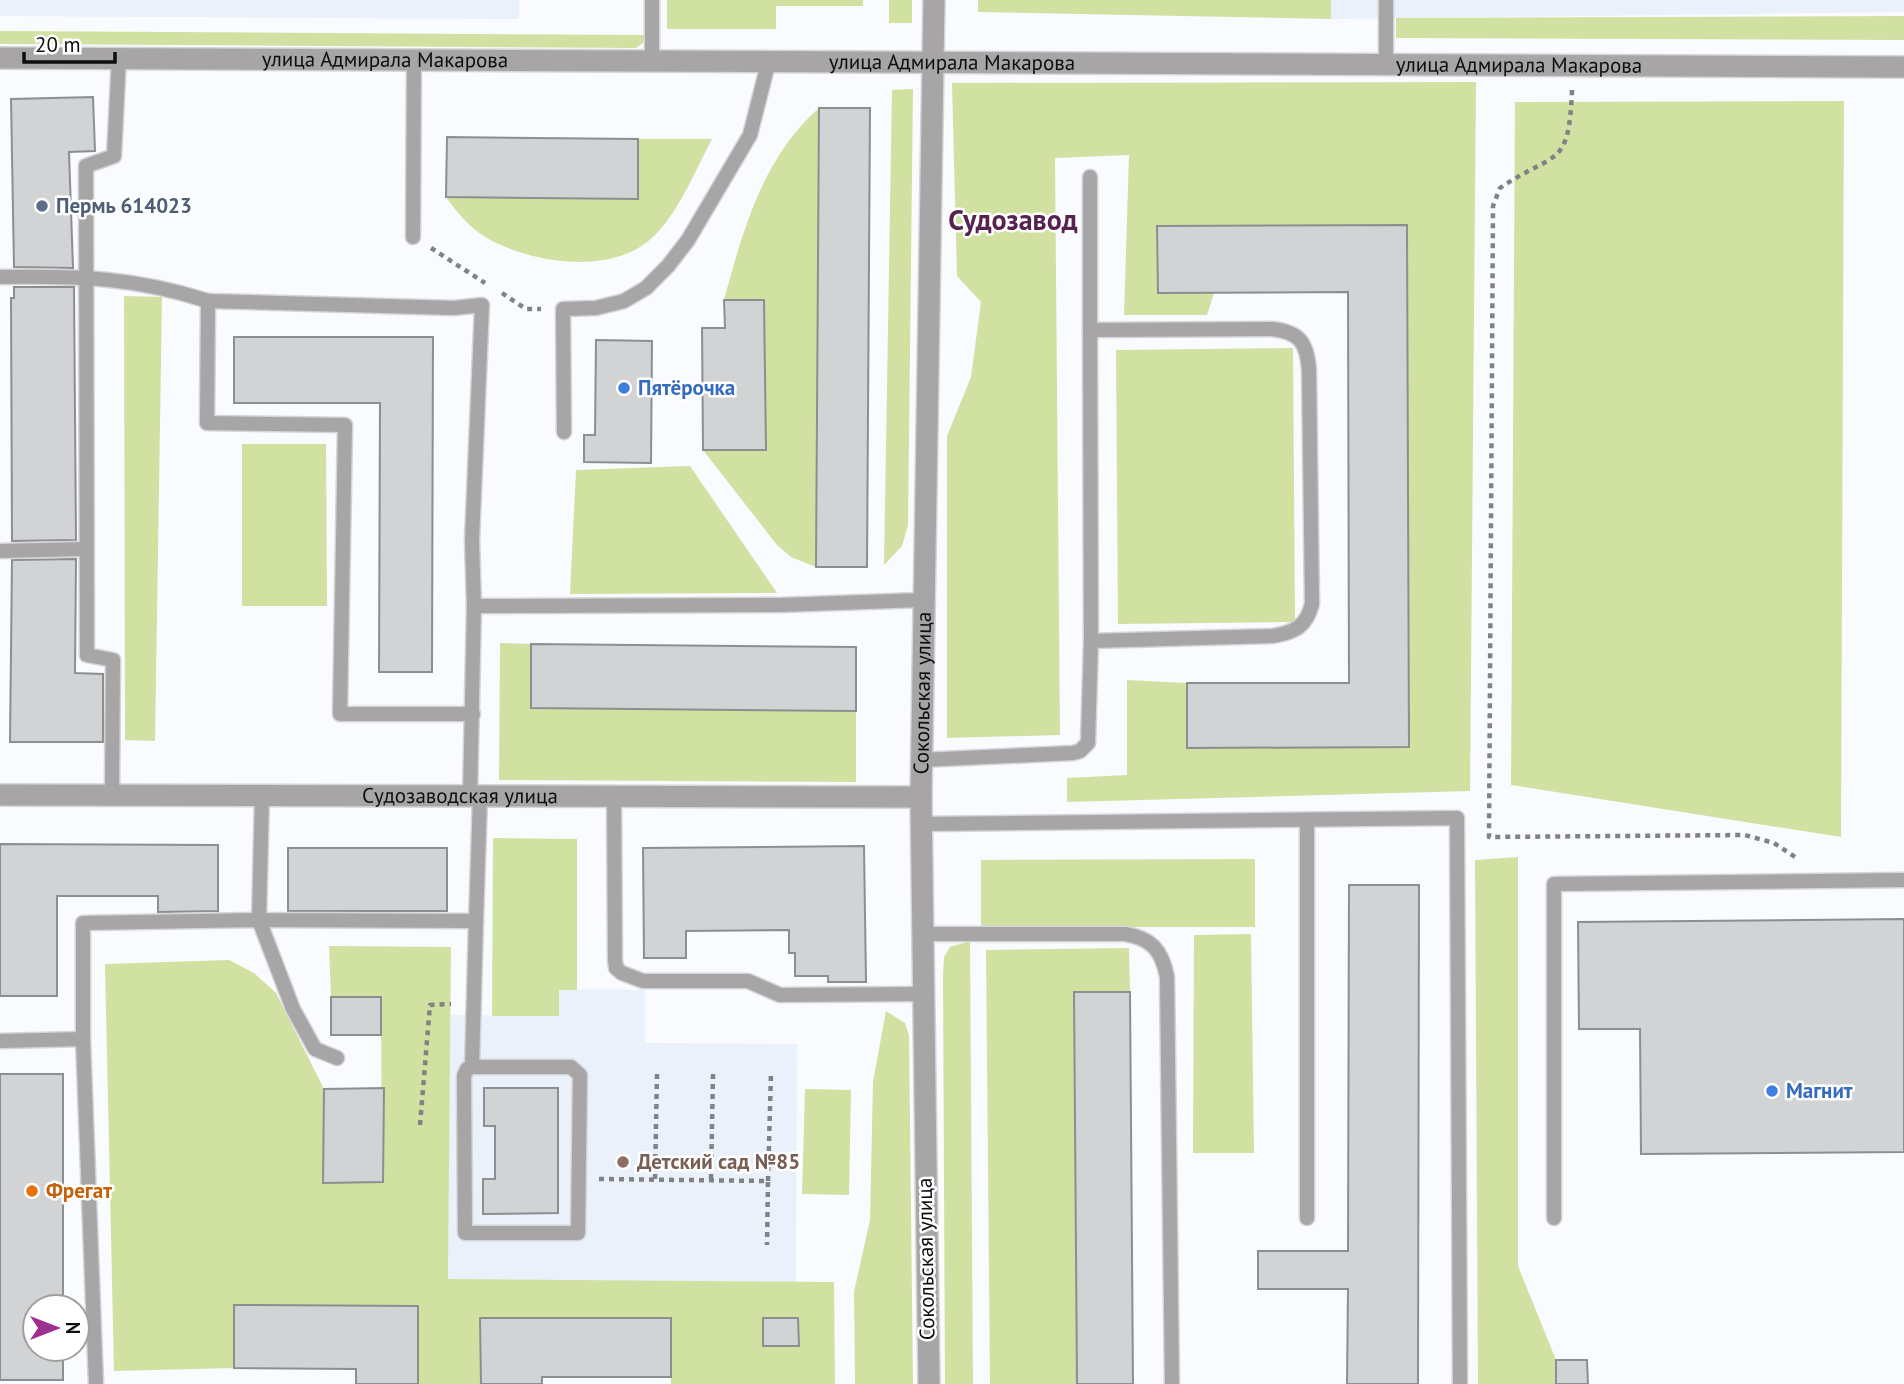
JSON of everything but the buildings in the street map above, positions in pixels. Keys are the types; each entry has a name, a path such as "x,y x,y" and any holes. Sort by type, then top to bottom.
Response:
{"street":[{"name":"Сокольская улица","path":"929,1384 921,934 921,760 934,0"},
{"name":"улица Адмирала Макарова","path":"0,58 1904,67"},
{"name":"Судозаводская улица","path":"0,794 921,797"}],"lane":[{"path":"652,0 652,60"},
{"path":"1386,0 1386,66"},
{"path":"112,793 113,660 87,655 86,166 114,156 119,57"},
{"path":"413,237 414,58"},
{"path":"564,432 563,309 596,308 624,301 646,288 668,266 688,240 750,135 769,60"},
{"path":"921,760 1080,751 1088,743 1091,641 1090,177"},
{"path":"0,277 86,276 162,286 208,301 454,308 482,305 472,540 475,921 472,1067 464,1076 465,1233 578,1233 580,1075 577,1069 472,1067"},
{"path":"208,301 206,423 345,425 341,714 473,714"},
{"path":"1090,330 1272,329 1298,335 1305,344 1310,370 1311,591 1308,616 1301,627 1291,633 1091,641"},
{"path":"0,551 85,549"},
{"path":"474,606 780,605 922,600"},
{"path":"261,795 260,920 293,1009 315,1049 337,1058"},
{"path":"614,797 615,960 616,968 622,973 643,981 748,981 780,995 922,994"},
{"path":"921,824 1457,818 1460,1384"},
{"path":"1307,820 1307,1218"},
{"path":"1553,1217 1553,884 1904,880"},
{"path":"96,1384 83,1039 83,923 475,921"},
{"path":"921,934 1125,934 1145,939 1162,955 1167,977 1172,1384"},
{"path":"0,1041 83,1039"}],"path":[{"path":"1572,66 1570,123 1566,142 1553,159 1500,188 1493,206 1489,837 1745,835 1774,843 1825,883"},
{"path":"420,1125 430,1005 473,1004"},
{"path":"655,1179 657,1072"},
{"path":"767,1245 772,1072"},
{"path":"711,1179 713,1074"},
{"path":"580,1180 768,1181"}],"shaded area":[{"path":"0,0 519,0 519,19 0,16"},
{"path":"1331,0 1904,0 1904,12 1331,19"},
{"name":"Детский сад №85","path":"559,989 645,990 645,1043 797,1044 796,1282 448,1280 450,1015 558,1016"}],"green space":[{"path":"667,0 863,0 863,6 776,6 776,29 667,29"},
{"path":"889,0 912,0 912,23 889,23"},
{"path":"978,0 1331,0 1331,19 978,12"},
{"path":"1904,16 1904,40 1396,38 1396,18"},
{"path":"0,31 645,35 643,43 636,48 0,44"},
{"path":"1476,82 1470,791 1067,802 1067,778 1127,775 1127,680 1187,683 1187,748 1409,747 1407,225 1158,226 1158,293 1214,293 1207,315 1124,315 1129,155 1055,158 1060,735 947,738 947,436 971,377 981,302 957,276 952,83"},
{"path":"913,89 908,525 902,546 884,565 892,90"},
{"path":"1844,101 1841,837 1511,785 1515,102"},
{"path":"819,108 816,567 791,557 777,545 703,450 766,450 764,300 724,300 748,221 769,172 800,127"},
{"path":"638,139 712,139 686,190 663,226 637,249 617,257 572,262 526,254 505,247 475,230 446,197 637,199"},
{"path":"124,296 162,297 155,741 125,740"},
{"path":"1293,348 1295,622 1118,624 1116,350"},
{"path":"242,444 326,444 327,606 242,606"},
{"path":"690,466 777,593 570,594 576,470"},
{"path":"500,643 531,644 531,708 856,711 856,782 499,780"},
{"path":"493,838 577,839 577,990 559,990 559,1016 492,1016"},
{"path":"1518,857 1518,1266 1556,1360 1556,1384 1478,1384 1475,860"},
{"path":"1255,859 1255,927 981,927 981,860"},
{"path":"1251,934 1254,1153 1193,1153 1194,935"},
{"path":"970,941 973,1384 945,1384 944,957 950,947"},
{"path":"329,946 451,947 448,1279 834,1282 835,1384 671,1384 670,1318 480,1318 481,1384 418,1384 418,1306 234,1305 234,1368 114,1371 105,964 229,960 254,973 276,993 324,1089 323,1183 382,1182 381,998 331,997"},
{"path":"1129,948 1130,992 1074,992 1077,1384 990,1384 986,950"},
{"path":"886,1011 905,1023 909,1036 913,1384 855,1384 854,1292 870,1220 873,1082"},
{"path":"805,1089 851,1090 849,1195 802,1194"}],"place":[{"name":"Пермь 614023","path":"42,206"},
{"name":"Пятёрочка","path":"624,388"},
{"name":"Магнит","path":"1772,1091"},
{"name":"Детский сад №85","path":"623,1162"},
{"name":"Фрегат","path":"32,1191"}],"district":[{"name":"Судозавод","path":"1013,220"}]}
